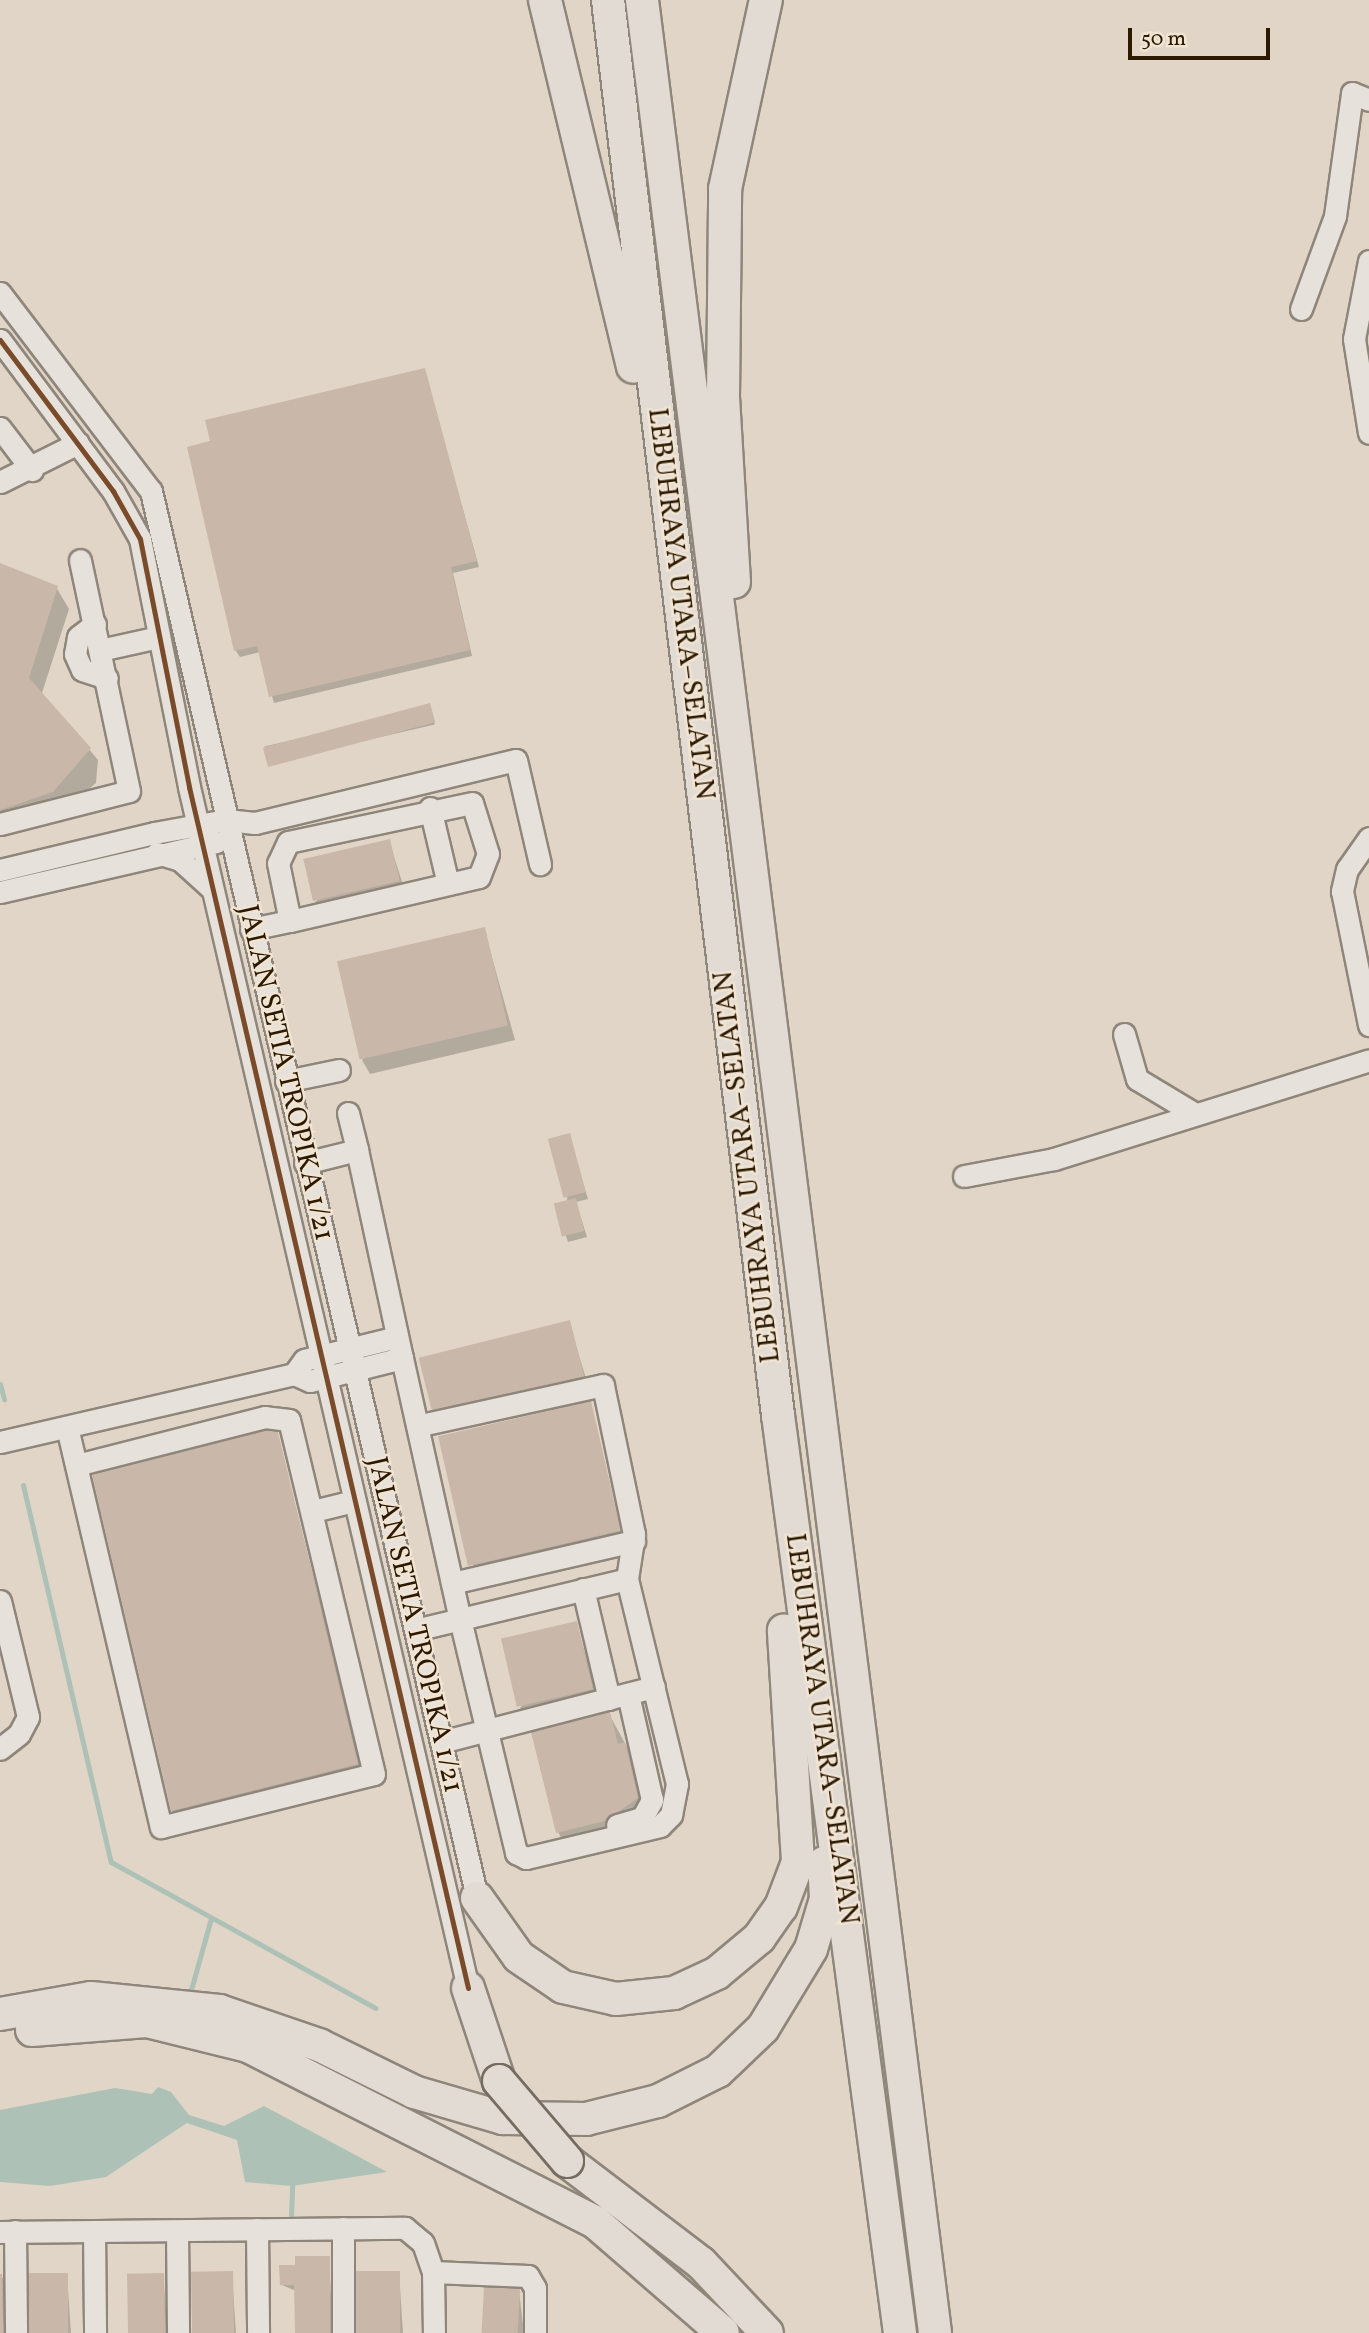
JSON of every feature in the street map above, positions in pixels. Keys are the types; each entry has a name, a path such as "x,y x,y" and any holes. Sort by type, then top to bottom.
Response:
{"highway":[{"path":"545,0 665,494"},
{"name":"LEBUHRAYA UTARA–SELATAN","path":"608,0 665,494 810,1671 857,1973 900,2333"},
{"name":"LEBUHRAYA UTARA–SELATAN","path":"642,0 934,2333"},
{"path":"744,805 723,397 725,188 766,0"},
{"path":"477,1898 519,1957 563,1987 616,1999 674,1993 717,1973 759,1938 781,1907 798,1862 799,1805 779,1572 778,1415"},
{"path":"0,2014 91,1998 219,2011 307,2040 414,2092 503,2119 586,2119 658,2101 718,2071 763,2028 811,1949 826,1899 810,1671"},
{"path":"468,1989 499,2081 567,2161 701,2263 767,2333"},
{"path":"0,2035 100,2020 147,2021 248,2046 595,2222 723,2333"}],"street":[{"path":"1301,309 1335,216 1352,93 1369,100"},
{"path":"1369,261 1363,356 1369,433"},
{"name":"JALAN SETIA TROPIKA 1/21","path":"0,293 151,491 477,1898"},
{"name":"JALAN SETIA TROPIKA 1/21","path":"0,340 132,520 212,889 468,1989"},
{"path":"0,428 33,470"},
{"path":"0,482 33,470 78,443"},
{"path":"0,824 129,791 80,560"},
{"path":"94,624 78,637 75,654 82,670 107,678"},
{"path":"100,650 159,637"},
{"path":"0,870 200,835 516,760 540,864"},
{"path":"0,892 156,843 175,818 189,786"},
{"path":"409,786 422,810 448,884"},
{"path":"218,788 255,823"},
{"path":"251,929 290,921 479,877 488,854 472,803 422,810 288,842 278,863 290,921"},
{"path":"240,879 255,823"},
{"path":"1369,838 1347,869 1342,891 1369,1025"},
{"path":"156,843 212,889"},
{"path":"1124,1034 1138,1079 1192,1112"},
{"path":"964,1176 1054,1159 1192,1112 1369,1060"},
{"path":"286,1081 339,1070"},
{"path":"348,1113 397,1337 460,1619 516,1853 527,1858 596,1845 660,1826 671,1815 677,1784 627,1579 634,1541 603,1385 417,1426"},
{"path":"305,1163 356,1150"},
{"path":"294,1374 304,1360 397,1337"},
{"path":"0,1442 294,1374 310,1381 402,1359"},
{"path":"67,1427 160,1827 374,1774 292,1425 283,1416 77,1465"},
{"path":"109,1417 118,1455"},
{"path":"313,1511 354,1501"},
{"path":"452,1583 634,1541"},
{"path":"415,1630 627,1579"},
{"path":"583,1590 652,1800 642,1818 604,1829 596,1845"},
{"path":"0,1601 28,1717 19,1734 0,1749"},
{"path":"441,1742 654,1687"},
{"path":"343,2228 343,2333"},
{"path":"16,2333 8,2231 343,2228 405,2228 423,2243 433,2272 434,2333"},
{"path":"257,2229 258,2333"},
{"path":"94,2231 95,2333"},
{"path":"177,2231 178,2333"},
{"path":"433,2272 528,2276 535,2288 535,2333"}],"shaded area":[{"path":"158,2087 171,2092 189,2115 224,2126 264,2106 387,2172 292,2186 245,2182 237,2140 187,2123 106,2177 50,2186 0,2182 0,2110 115,2088 152,2094"}],"building":[{"path":"425,368 477,561 451,567 470,650 269,697 257,646 234,651 187,447 210,441 205,420"},
{"path":"0,563 58,586 29,678 91,748 53,792 0,810"},
{"path":"430,703 435,722 268,767 263,748"},
{"path":"390,839 400,881 313,901 303,859"},
{"path":"485,927 508,1025 360,1060 337,961"},
{"path":"570,1133 586,1192 564,1198 548,1139"},
{"path":"576,1198 584,1231 562,1237 554,1204"},
{"path":"570,1320 584,1376 433,1414 419,1358"},
{"path":"591,1401 621,1531 468,1566 438,1436"},
{"path":"266,1430 278,1432 358,1764 171,1811 92,1475"},
{"path":"577,1621 593,1689 517,1707 501,1639"},
{"path":"610,1712 618,1744 625,1742 638,1798 605,1821 556,1833 531,1732"},
{"path":"295,2256 330,2256 330,2333 295,2333 294,2285 280,2285 279,2265 295,2265"},
{"path":"233,2271 234,2333 192,2333 191,2272"},
{"path":"356,2271 400,2271 400,2333 356,2333"},
{"path":"29,2273 68,2273 68,2333 29,2333"},
{"path":"164,2273 165,2333 128,2333 127,2274"},
{"path":"2,2274 3,2333 0,2333"},
{"path":"484,2287 520,2289 518,2333 482,2333"}],"waterway":[{"path":"0,1384 4,1399"},
{"path":"23,1485 111,1862 375,2008"},
{"path":"189,1997 211,1918"},
{"path":"291,2218 292,2186"}],"transit line":[{"path":"0,340 113,491 140,539 189,787 468,1988"}]}
